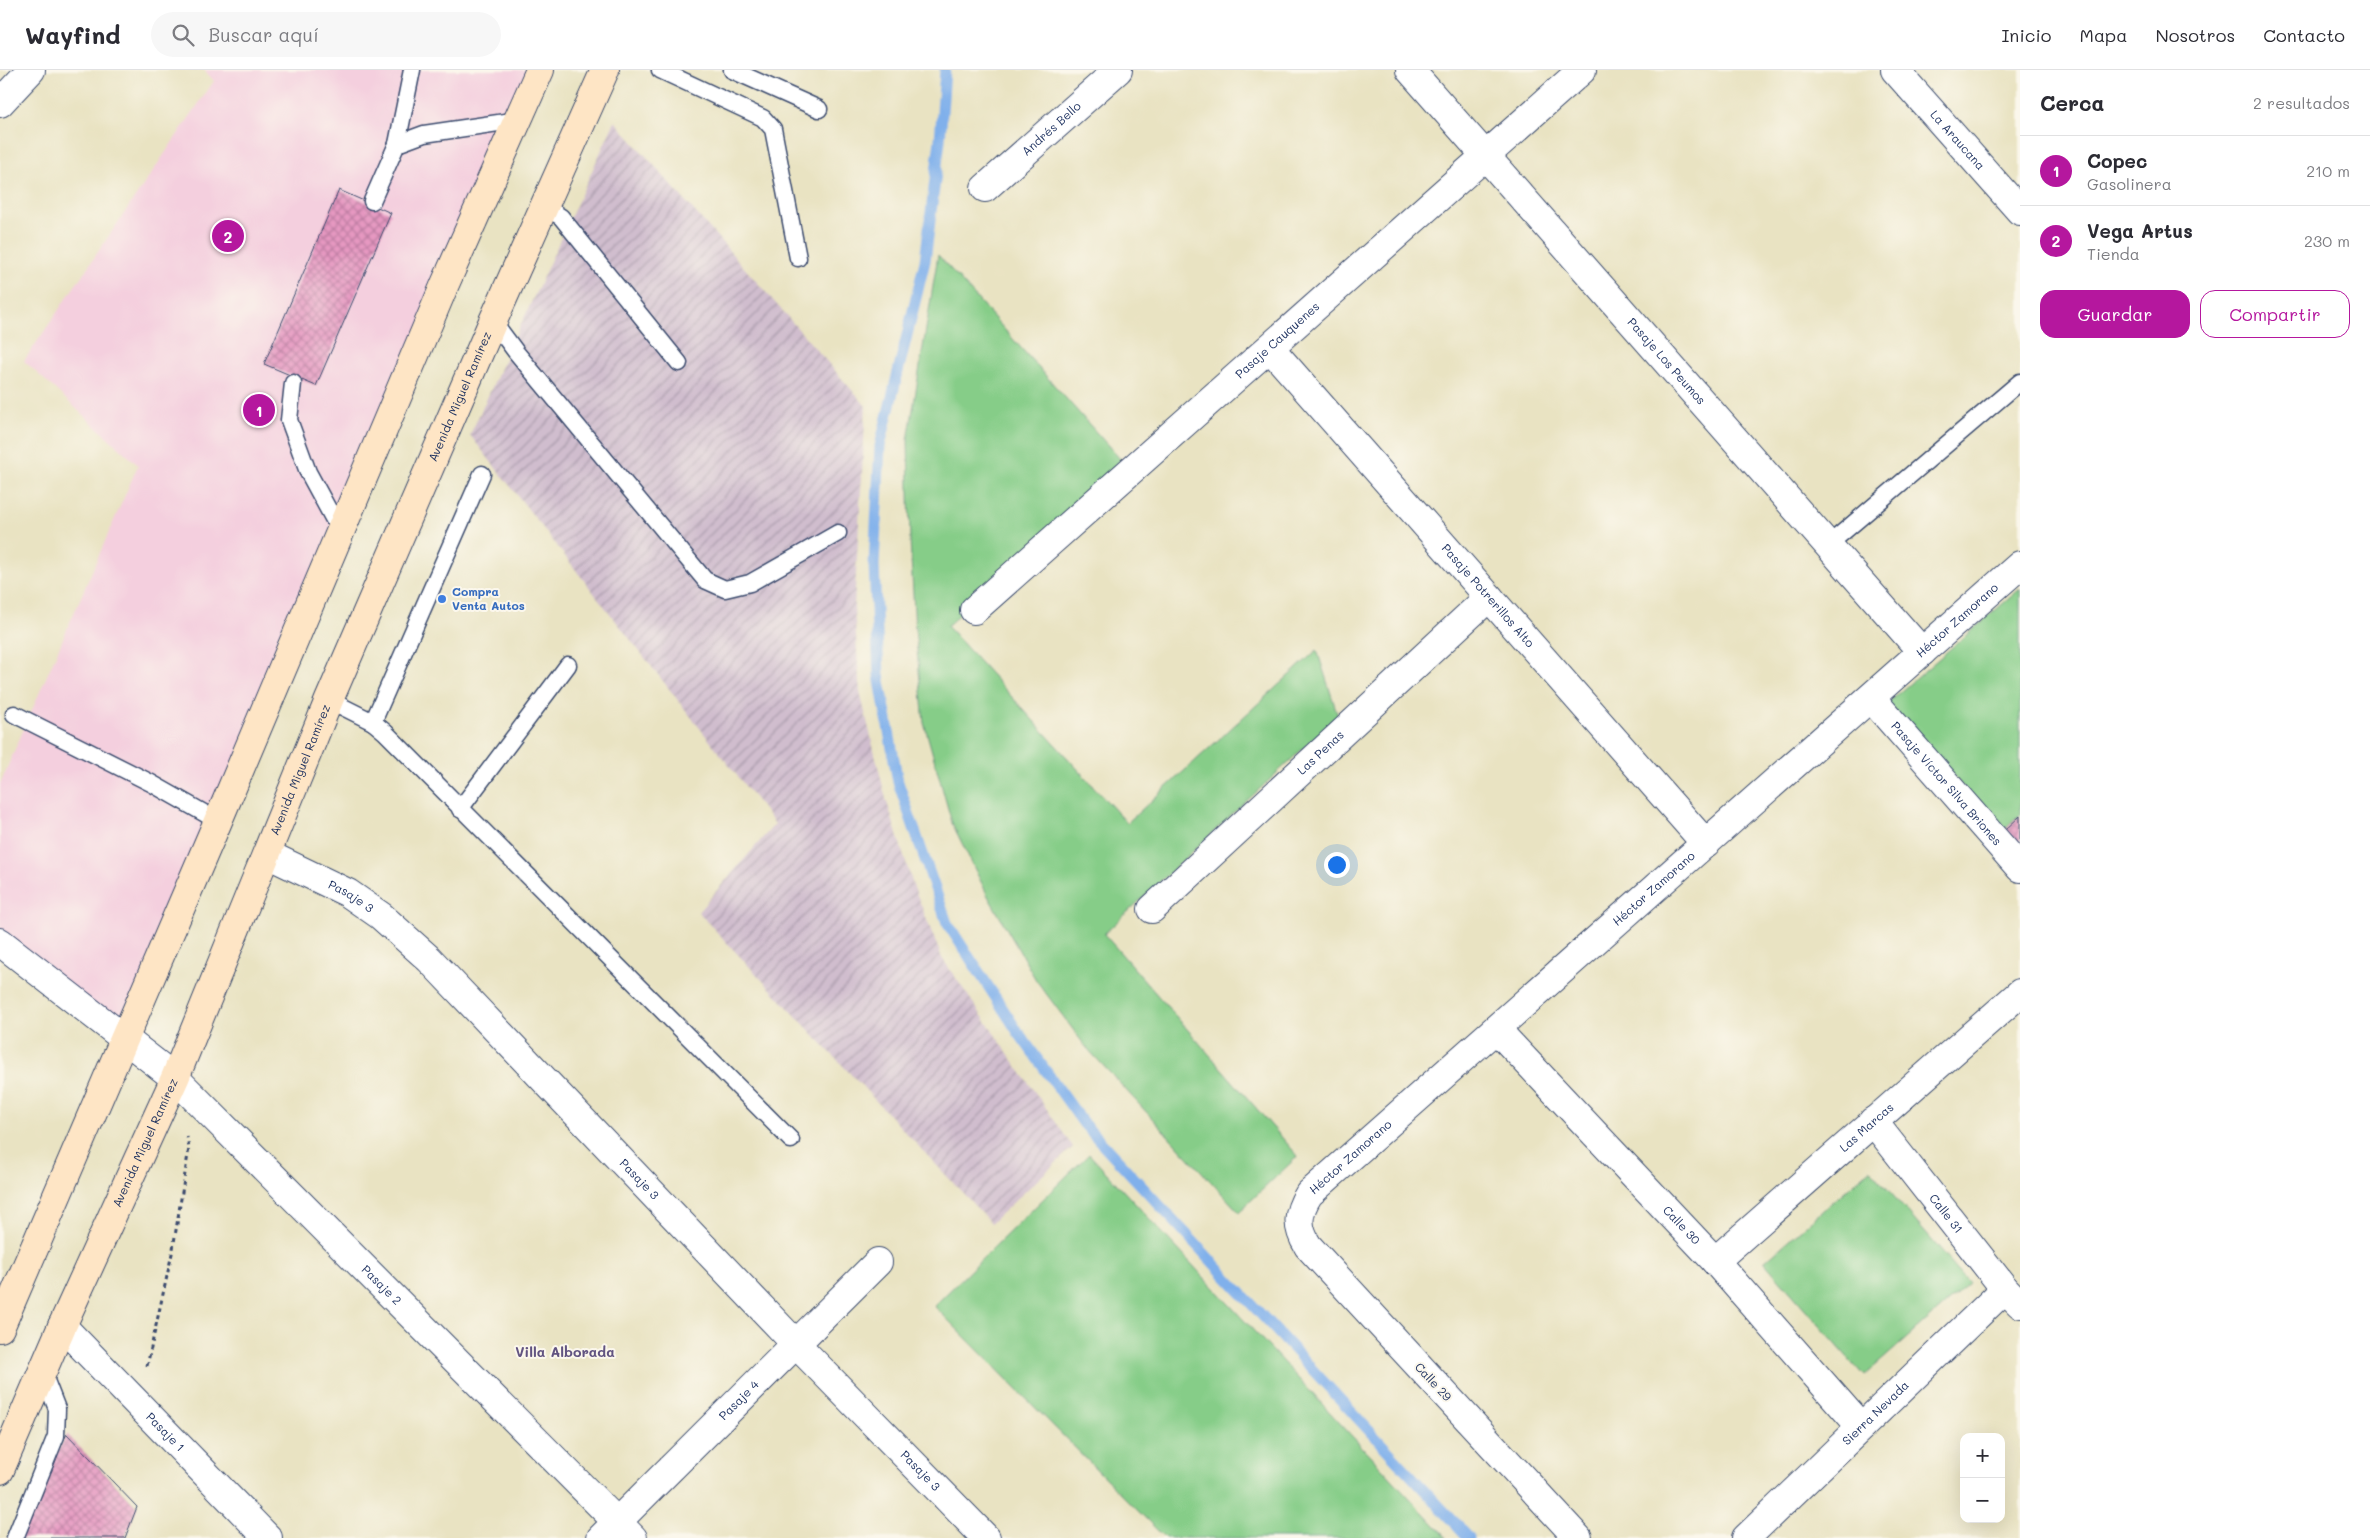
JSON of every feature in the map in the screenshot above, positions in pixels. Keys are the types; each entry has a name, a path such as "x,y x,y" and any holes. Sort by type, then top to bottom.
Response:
{"main road":[{"path":"0,1328 218,821 445,284 540,70"},
{"name":"Avenida Miguel Ramírez","path":"0,1470 62,1326 174,1078 329,700 544,206 598,74"}],"street":[{"path":"0,103 31,70"},
{"name":"Andrés Bello","path":"985,188 1118,70"},
{"name":"Pasaje Los Peumos","path":"1410,70 1922,652"},
{"name":"Pasaje Cauquenes","path":"974,610 1582,70"},
{"name":"La Araucana","path":"1895,70 2020,211"},
{"name":"Pasaje Potrerillos Alto","path":"1270,348 1706,844"},
{"name":"Héctor Zamorano","path":"1298,1220 1301,1207 1309,1194 2020,565"},
{"name":"Las Penas","path":"1152,909 1489,597"},
{"name":"Pasaje Víctor Silva Briones","path":"1871,698 2020,868"},
{"name":"Pasaje 3","path":"267,854 348,893 381,916 429,959 796,1344 986,1538"},
{"name":"Pasaje 2","path":"0,942 174,1078 617,1533"},
{"name":"Las Marcas","path":"1715,1261 2020,993"},
{"name":"Calle 30","path":"1496,1029 1715,1261 1861,1427"},
{"name":"Calle 31","path":"1873,1121 2012,1297"},
{"name":"Calle 29","path":"1298,1220 1301,1234 1308,1246 1578,1538"},
{"name":"Pasaje 4","path":"617,1533 796,1344 878,1262"},
{"name":"Sierra Nevada","path":"1746,1538 1861,1427 2012,1297"},
{"name":"Pasaje 1","path":"62,1326 268,1538"}],"lane":[{"path":"372,200 396,144 412,70"},
{"path":"660,70 763,118 773,129 798,258"},
{"path":"732,70 819,109"},
{"path":"396,144 424,134 519,120"},
{"path":"544,206 560,217 679,363"},
{"path":"493,321 516,352 705,580 725,589 750,583 838,533"},
{"path":"1828,545 2020,382"},
{"path":"293,383 289,420 308,472 340,531"},
{"path":"373,722 482,474"},
{"path":"460,809 568,665"},
{"path":"329,700 373,722 385,732 791,1140"},
{"path":"14,714 151,783 218,821"},
{"path":"15,1538 56,1436 57,1409 43,1372"}],"path":[{"path":"138,1404 173,1249 189,1148 185,1129"}],"shaded area":[{"path":"204,70 536,70 124,1033 0,938 0,784 138,465 24,361 214,81"},
{"path":"615,121 866,406 854,608 860,692 886,799 913,885 942,958 1073,1147 991,1223 698,912 775,824 470,435"}],"green space":[{"path":"938,255 1121,460 947,626 1127,823 1317,650 1338,716 1104,934 1298,1156 1239,1212 1086,1047 1036,980 988,896 952,823 924,723 915,629 910,540 908,440"},
{"path":"2020,589 2020,815 2003,831 1887,703"},
{"path":"1089,1154 1447,1538 1165,1538 934,1306"},
{"path":"1870,1169 1969,1283 1864,1376 1764,1262"}],"building":[{"path":"339,190 391,213 316,386 264,364"},
{"path":"2020,816 2020,849 2004,831"},
{"path":"67,1434 137,1507 125,1538 20,1538 36,1489"}],"waterway":[{"path":"945,70 940,140 925,261 880,446 874,565 879,675 898,782 947,923 1018,1032 1084,1124 1469,1538"}],"place":[{"name":"Vega Artus","path":"228,236"},
{"name":"Copec","path":"259,410"},
{"name":"Compra Venta Autos","path":"442,599"}],"district":[{"name":"Villa Alborada","path":"565,1352"}]}
